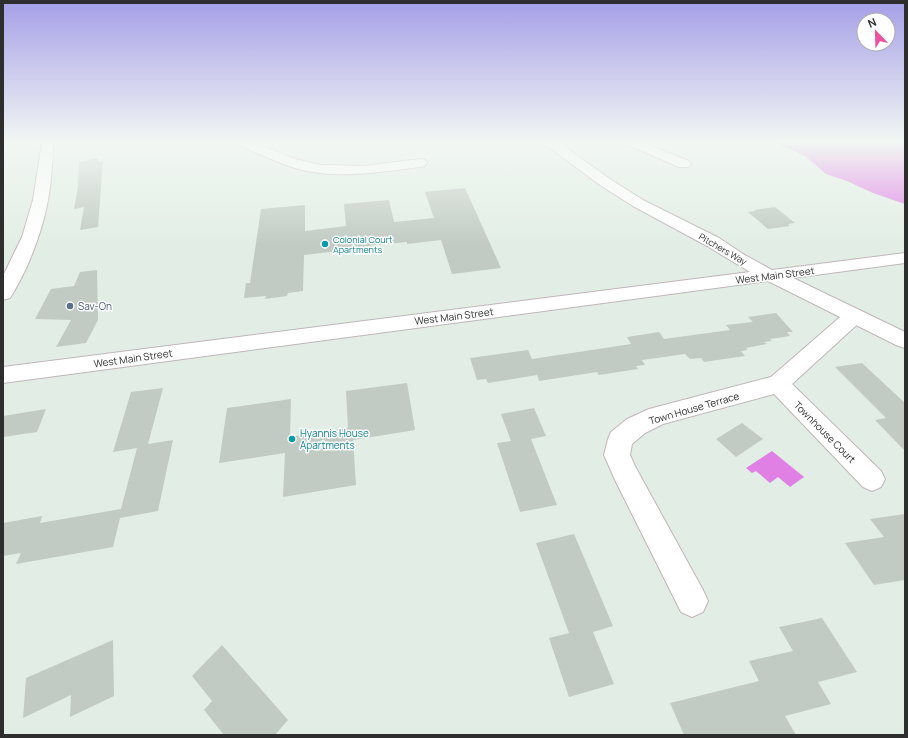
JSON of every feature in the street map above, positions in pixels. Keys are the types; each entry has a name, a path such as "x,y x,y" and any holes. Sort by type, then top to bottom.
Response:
{"main road":[{"path":"3,294 30,237 41,199 44,176"},
{"name":"Pitchers Way","path":"602,176 632,199 713,242 737,258 770,276 784,281 905,341"},
{"name":"West Main Street","path":"3,375 905,258"},
{"name":"Town House Terrace","path":"692,601 625,474 617,455 620,439 636,426 657,416 778,384 854,316"},
{"name":"Townhouse Court","path":"778,384 872,479"}],"shaded area":[{"path":"833,176 905,176 905,204 873,193"},
{"path":"772,451 804,477 790,487 778,477 770,483 756,471 752,473 746,468"}],"building":[{"path":"78,176 102,176 98,227 80,230 84,207 74,209"},
{"name":"Colonial Court Apartments","path":"465,188 501,268 452,274 441,240 339,249 339,251 304,255 303,291 288,293 287,296 265,299 266,296 244,298 246,283 250,283 261,209 305,205 305,231 346,226 344,204 389,200 394,222 434,218 425,192"},
{"path":"775,207 795,223 788,224 790,226 768,229 748,212 756,211 754,210"},
{"name":"Sav-On","path":"97,270 98,320 86,343 56,347 71,320 35,319 51,289 74,286 80,272"},
{"path":"776,313 793,332 787,332 790,336 770,339 772,341 764,342 767,344 746,348 748,350 741,351 745,356 704,362 701,358 690,359 685,354 642,360 645,365 636,366 638,369 599,375 597,372 539,381 537,375 488,383 486,379 477,380 470,358 528,350 532,359 631,344 627,337 659,332 664,339 730,330 726,325 753,322 748,317"},
{"path":"862,363 905,403 905,451 875,420 886,418 835,367"},
{"name":"Hyannis House Apartments","path":"407,383 415,430 353,440 356,485 283,497 285,453 219,463 227,408 291,399 290,437 348,428 346,391"},
{"path":"163,388 148,444 173,440 158,511 120,518 113,547 16,564 21,553 3,556 3,523 42,516 40,523 121,509 137,448 113,452 131,392"},
{"path":"534,408 546,436 531,439 557,505 520,512 497,443 511,441 501,414"},
{"path":"46,409 37,432 3,437 3,416"},
{"path":"742,423 763,439 736,457 716,439"},
{"path":"905,514 905,580 874,585 845,543 884,537 870,519"},
{"path":"574,534 613,626 593,632 614,684 569,697 549,638 569,633 536,543"},
{"path":"822,618 857,672 818,682 831,704 785,716 796,735 684,735 670,703 759,681 749,661 793,651 779,627"},
{"path":"113,640 114,696 70,717 71,695 23,718 26,678"},
{"path":"222,645 288,720 275,735 224,735 204,710 212,701 192,676"}],"place":[{"name":"Colonial Court Apartments","path":"325,244"},
{"name":"Sav-On","path":"70,306"},
{"name":"Hyannis House Apartments","path":"292,439"}]}
